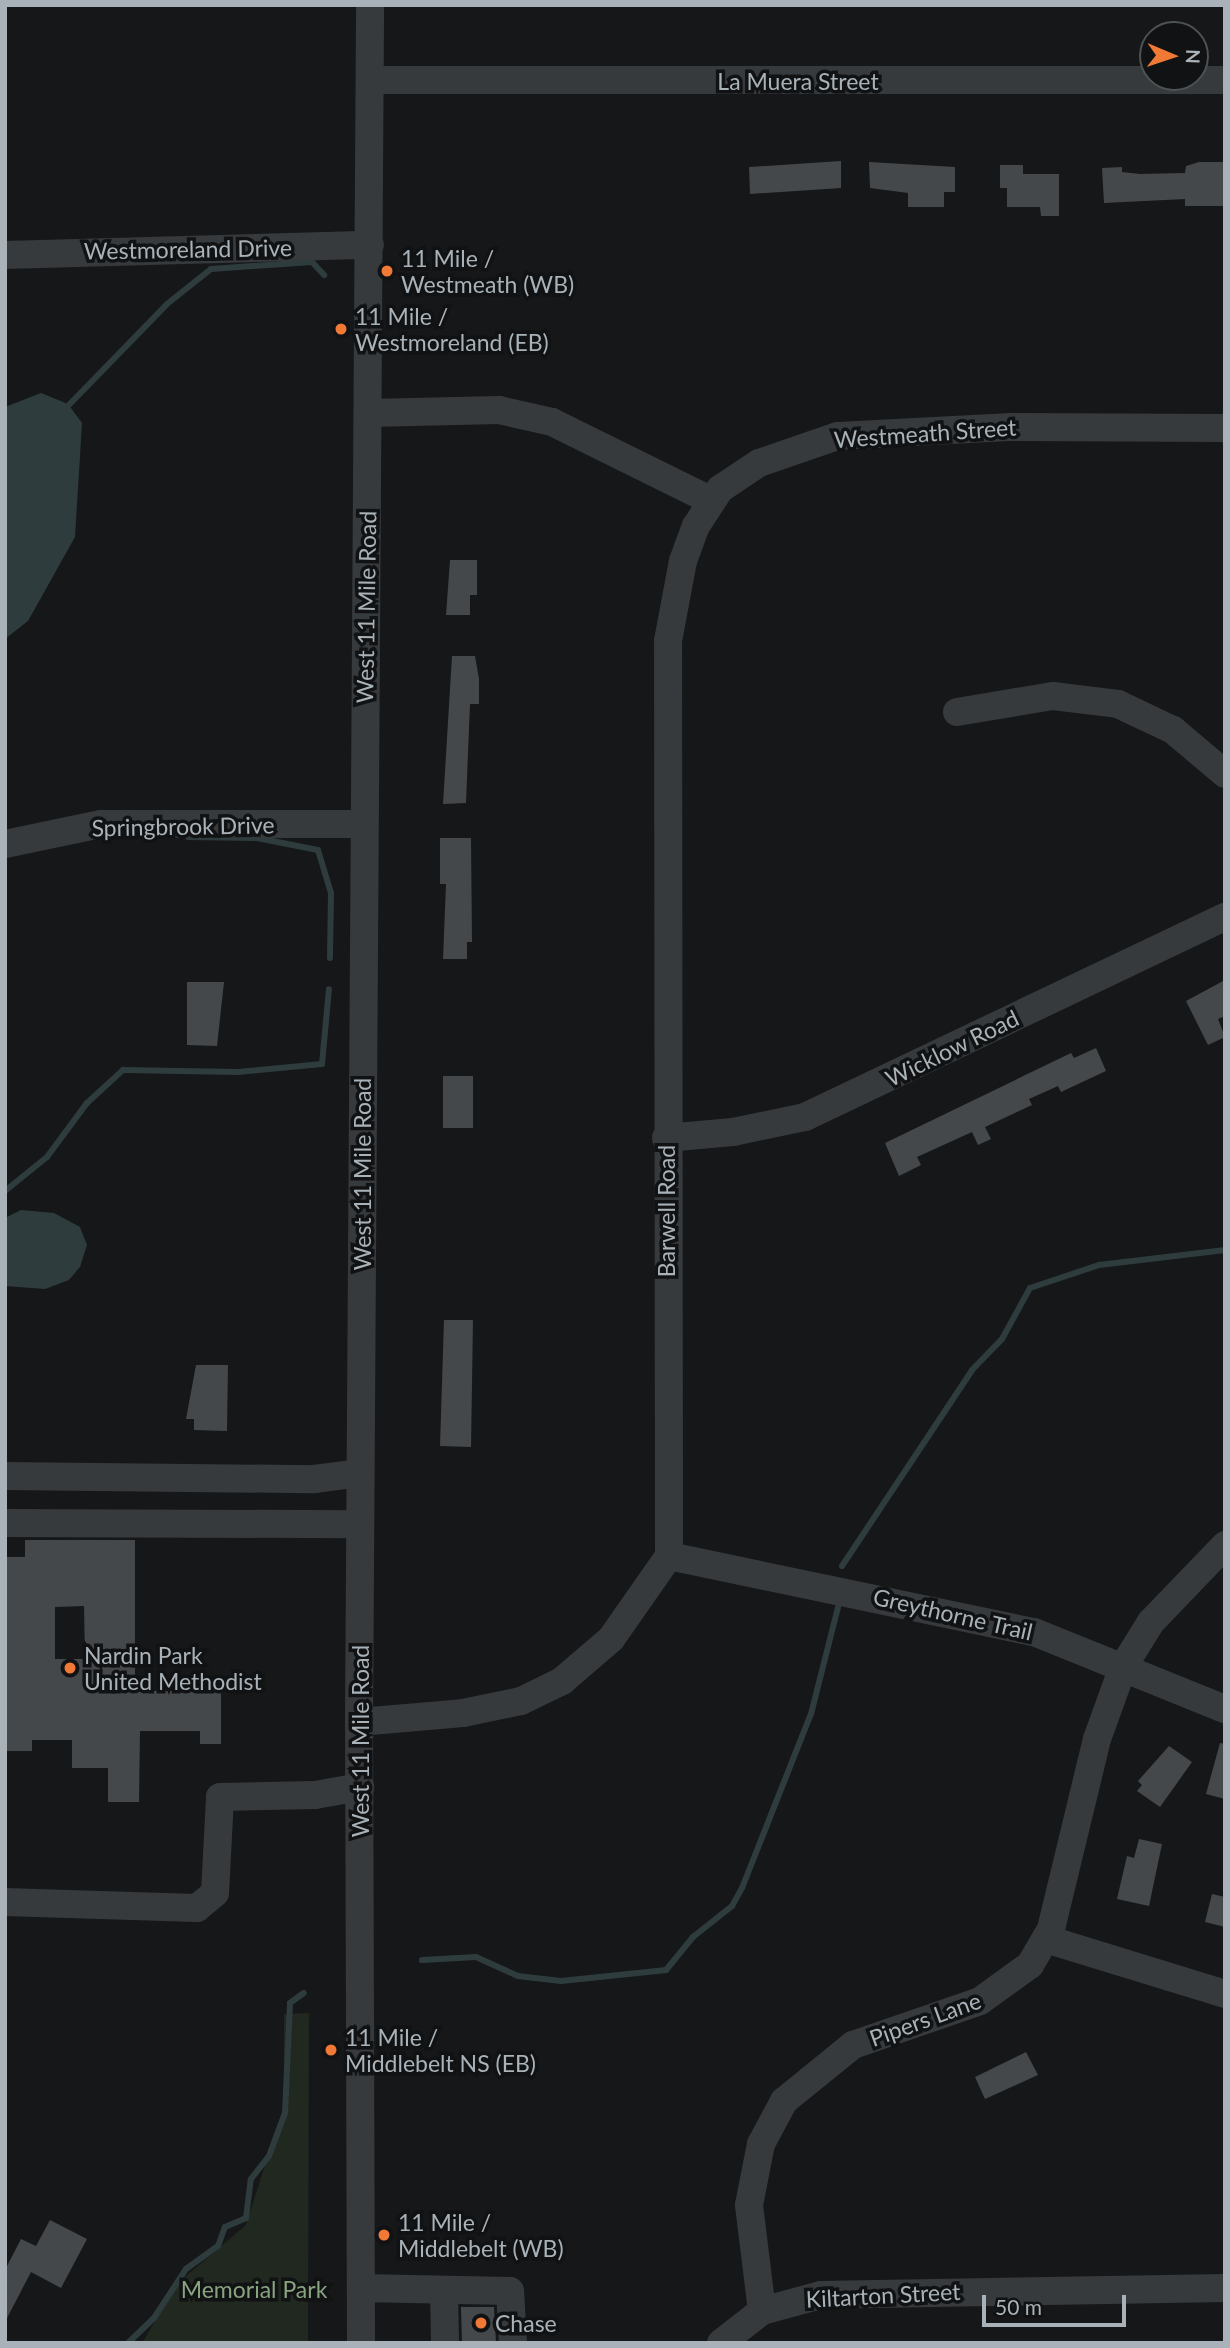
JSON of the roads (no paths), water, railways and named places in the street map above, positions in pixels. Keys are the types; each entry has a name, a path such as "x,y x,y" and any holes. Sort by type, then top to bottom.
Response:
{"street":[{"name":"West 11 Mile Road","path":"361,2343 359,1722 363,824 370,413 370,5"},
{"name":"La Muera Street","path":"370,80 1225,80"},
{"name":"Westmoreland Drive","path":"5,255 370,245"},
{"path":"370,413 499,410 552,422 712,501"},
{"name":"Westmeath Street","path":"712,501 720,489 759,463 838,436 1012,427 1225,428"},
{"name":"Barwell Road","path":"669,1556 666,1138 668,641 683,561 712,501"},
{"path":"957,712 1053,696 1118,704 1173,730 1225,774"},
{"name":"Springbrook Drive","path":"5,844 101,824 363,824"},
{"name":"Wicklow Road","path":"666,1138 733,1132 806,1117 1225,917"},
{"path":"5,1476 314,1479 360,1473"},
{"path":"5,1522 360,1524"},
{"name":"Pipers Lane","path":"762,2311 749,2204 761,2144 784,2101 853,2045 980,2001 1009,1984 1030,1965 1046,1939 1066,1881 1097,1740 1123,1667 1160,1612 1225,1545"},
{"path":"359,1722 463,1713 521,1701 562,1681 611,1639 669,1556"},
{"name":"Greythorne Trail","path":"669,1556 952,1611 1034,1632 1225,1709"},
{"path":"5,1902 197,1908 215,1893 220,1797 315,1795 360,1787"},
{"path":"1046,1939 1225,1994"},
{"path":"361,2288 510,2291 513,2343"},
{"name":"Kiltarton Street","path":"721,2343 762,2311 821,2295 894,2291 1225,2288"},
{"path":"444,2290 444,2343"}],"waterway":[{"path":"65,409 167,304 211,269 312,262 324,275"},
{"path":"188,837 257,838 318,850 331,893 330,958"},
{"path":"5,1191 47,1157 87,1103 123,1070 238,1072 322,1064 329,989"},
{"path":"842,1566 972,1370 1002,1339 1030,1288 1099,1265 1225,1250"},
{"path":"422,1960 476,1957 518,1976 561,1981 666,1970 693,1937 732,1906 742,1888 811,1714 838,1607"},
{"path":"128,2343 154,2318 186,2269 218,2246 225,2227 246,2218 251,2179 269,2156 285,2113 290,2003 304,1993"}],"place":[{"name":"11 Mile / Westmeath (WB)","path":"387,271"},
{"name":"11 Mile / Westmoreland (EB)","path":"341,329"},
{"name":"Nardin Park United Methodist","path":"70,1668"},
{"name":"11 Mile / Middlebelt NS (EB)","path":"331,2050"},
{"name":"11 Mile / Middlebelt (WB)","path":"384,2235"},
{"name":"Chase","path":"481,2323"}],"park label":[{"name":"Memorial Park","path":"254,2289"}]}
